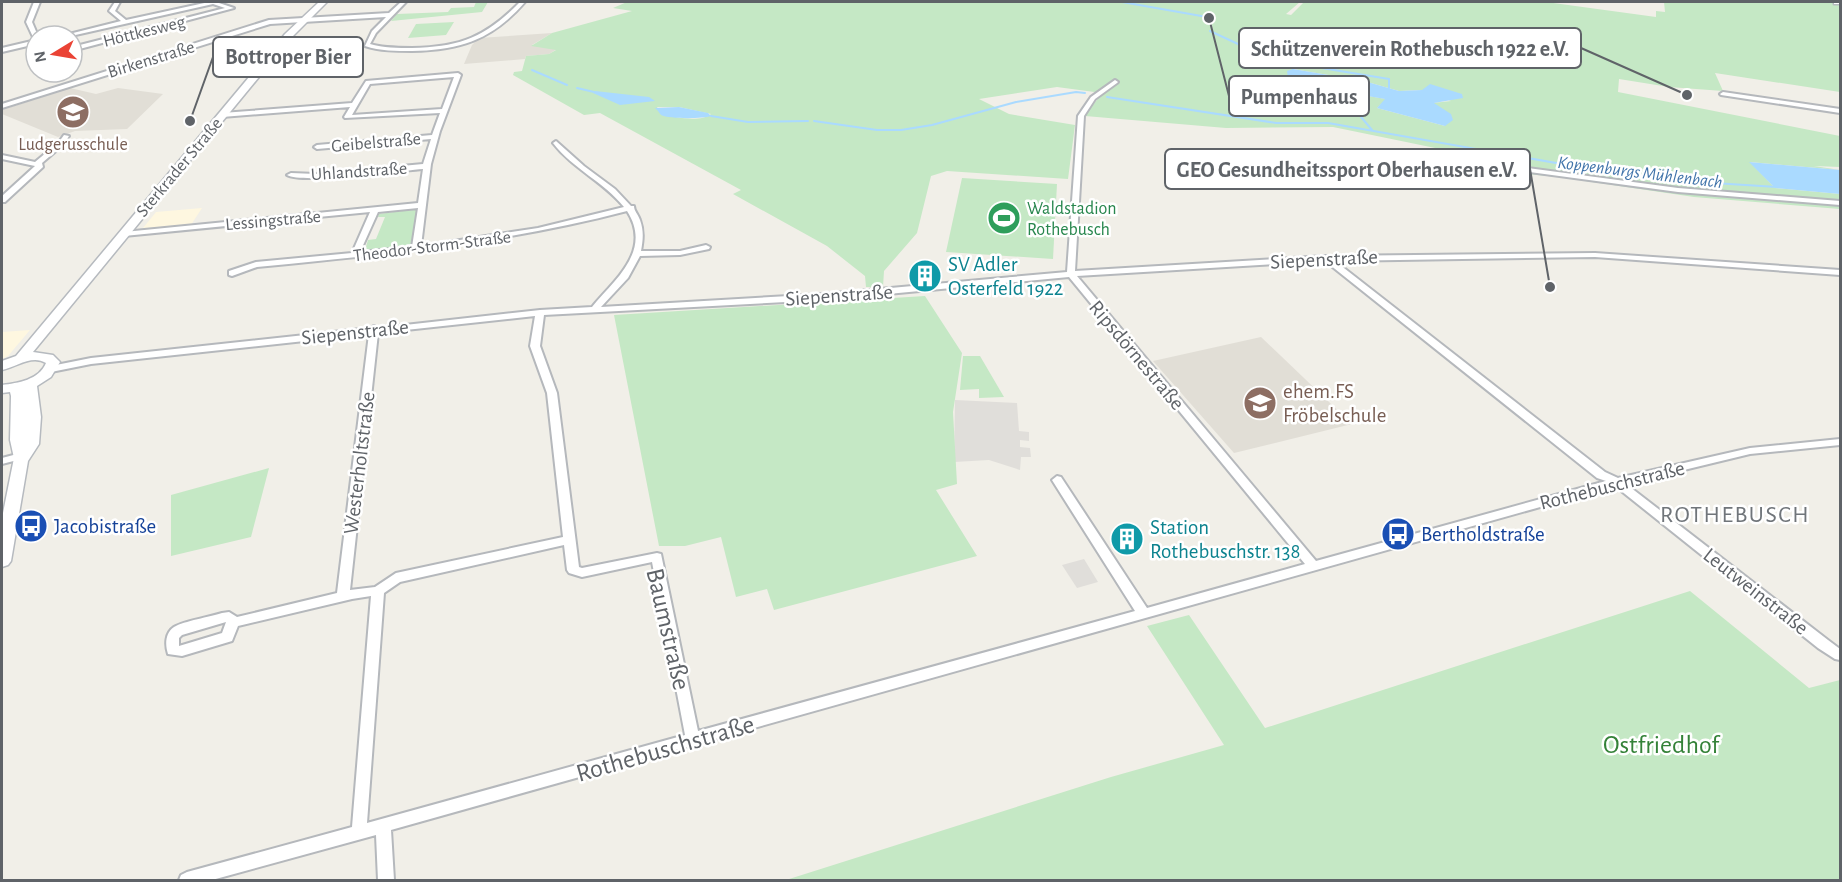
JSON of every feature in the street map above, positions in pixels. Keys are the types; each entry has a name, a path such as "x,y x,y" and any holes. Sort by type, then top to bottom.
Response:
{"main road":[{"name":"Sterkrader Straße","path":"20,359 302,19 323,2"},
{"path":"37,356 40,336"},
{"path":"2,366 37,356 48,357 52,365 16,386 33,425 30,444 21,456 2,561"}],"street":[{"path":"30,24 37,2"},
{"path":"117,2 112,11 125,22"},
{"path":"84,31 213,2"},
{"name":"Höttkesweg","path":"84,46 231,9 213,2"},
{"path":"403,2 371,37 367,45 390,49 464,44 522,2"},
{"name":"Birkenstraße","path":"2,106 262,24 302,19 390,15"},
{"path":"2,50 24,45"},
{"path":"416,249 427,166 434,137 458,75 368,82 348,118 444,111"},
{"path":"1071,274 1082,116 1094,98 1114,82"},
{"path":"1723,94 1840,111"},
{"path":"222,115 354,105"},
{"path":"2,200 40,165 38,163 62,143 66,136"},
{"name":"Geibelstraße","path":"317,147 434,137"},
{"path":"556,143 565,157 631,208 639,226 638,254 627,273 595,309"},
{"path":"2,157 38,163"},
{"name":"Uhlandstraße","path":"291,175 316,176 427,166"},
{"path":"1508,167 1678,190 1840,203"},
{"name":"Lessingstraße","path":"124,234 423,205"},
{"name":"Theodor-Storm-Straße","path":"232,273 256,265 416,249 532,233 631,208"},
{"path":"355,255 375,210"},
{"path":"638,254 680,253 706,247"},
{"name":"Siepenstraße","path":"52,365 540,313 824,297 1071,274 1326,258 1595,255 1840,272"},
{"path":"1326,258 1595,471 1617,482"},
{"name":"Ripsdörnestraße","path":"1071,274 1314,567"},
{"name":"Baumstraße","path":"540,313 535,346 552,393 573,570 577,573 657,557 693,740"},
{"name":"Westerholtstraße","path":"343,597 374,329"},
{"name":"Rothebuschstraße","path":"187,880 1617,482 1750,451 1840,442"},
{"path":"2,461 21,456"},
{"path":"1056,480 1144,614"},
{"name":"Leutweinstraße","path":"1617,482 1840,655"},
{"path":"234,622 378,591 396,578 569,540"},
{"path":"359,832 378,591"},
{"path":"383,826 386,880"}],"shaded area":[{"path":"552,33 532,45 557,49 549,54 526,56 525,59 464,64 472,45 479,38"},
{"name":"Ludgerusschule","path":"70,88 96,94 118,88 163,94 127,129 75,131 58,137 2,114 2,110"},
{"path":"202,208 191,225 143,228 156,212"},
{"path":"30,330 8,356 2,359 2,332"},
{"name":"ehem.FS Fröbelschule","path":"1261,337 1352,424 1234,453 1153,361"},
{"path":"955,400 1017,403 1019,431 1029,432 1029,441 1020,440 1020,447 1030,448 1031,457 1021,457 1020,470 989,460 954,462"},
{"path":"1084,559 1098,582 1077,588 1062,565"}],"green space":[{"path":"476,2 488,2 482,12 391,21 397,14 448,12 451,8 474,7"},
{"path":"627,2 1300,2 1286,14 1291,15 1304,2 1546,2 1656,17 1656,11 1665,12 1664,2 1840,2 1840,92 1715,73 1723,91 1669,87 1619,79 1618,92 1840,136 1840,167 1814,166 1840,170 1750,162 1775,188 1840,194 1840,209 1694,197 1558,177 1496,171 1445,150 1333,127 1226,128 1085,116 1102,93 1057,87 979,99 1009,114 1075,125 1068,179 947,171 931,176 917,233 884,271 883,287 866,287 865,276 827,246 733,194 741,190 600,113 584,115 513,75 514,72 522,71 526,56 549,54 556,50 531,46 552,33 632,11 613,8","holes":["1293,69 1364,81 1399,91 1422,90 1451,101 1433,103 1445,126 1377,108 1386,99 1297,84 1293,82","657,107 679,107 711,114 694,119 680,118 661,114"]},
{"path":"454,22 446,35 408,38 416,24"},
{"name":"Waldstadion Rothebusch","path":"962,178 1057,184 1053,259 946,252"},
{"path":"416,209 417,219 410,246 365,250 368,240 376,239 385,217 378,217 379,214"},
{"path":"925,296 962,353 953,412 957,484 936,490 977,556 774,610 767,589 736,597 721,537 685,546 659,546 614,315"},
{"path":"963,356 980,356 1004,397 979,398 979,389 960,390"},
{"path":"269,468 251,537 171,556 171,495"},
{"name":"Ostfriedhof","path":"1690,591 1809,688 1840,680 1840,880 786,880 1111,777 1224,745 1147,626 1189,615 1265,728"}],"water":[{"path":"1293,69 1364,81 1399,91 1422,90 1430,84 1462,94 1463,98 1434,103 1451,114 1453,120 1445,126 1377,108 1385,99 1297,84 1288,78 1287,71"},
{"path":"595,91 649,97 655,101 620,105 593,93"},
{"path":"679,107 708,113 711,116 671,117 661,115 655,108"},
{"path":"1749,162 1840,170 1840,194 1775,188"}],"waterway":[{"path":"1122,2 1207,17"},
{"path":"1210,31 1266,57 1291,63"},
{"path":"1291,63 1389,79 1389,88"},
{"path":"1291,63 1293,69"},
{"path":"532,70 567,85"},
{"path":"577,88 594,92"},
{"path":"814,121 877,130 901,130 932,125 1016,102 1076,92 1085,93"},
{"path":"1340,92 1372,130"},
{"name":"Koppenburgs Mühlenbach","path":"1107,97 1276,123 1328,123 1596,170 1682,181 1777,187"},
{"path":"711,116 748,122 808,121"}],"place":[{"name":"Pumpenhaus","path":"1209,18"},
{"name":"Schützenverein Rothebusch 1922 e.V.","path":"1687,95"},
{"name":"Ludgerusschule","path":"73,112"},
{"name":"Bottroper Bier","path":"190,121"},
{"name":"Waldstadion Rothebusch","path":"1004,218"},
{"name":"SV Adler Osterfeld 1922","path":"925,276"},
{"name":"GEO Gesundheitssport Oberhausen e.V.","path":"1550,287"},
{"name":"ehem.FS Fröbelschule","path":"1260,403"},
{"name":"Jacobistraße","path":"31,526"},
{"name":"Bertholdstraße","path":"1398,534"},
{"name":"Station Rothebuschstr. 138","path":"1127,539"}],"district":[{"name":"ROTHEBUSCH","path":"1735,514"}]}
